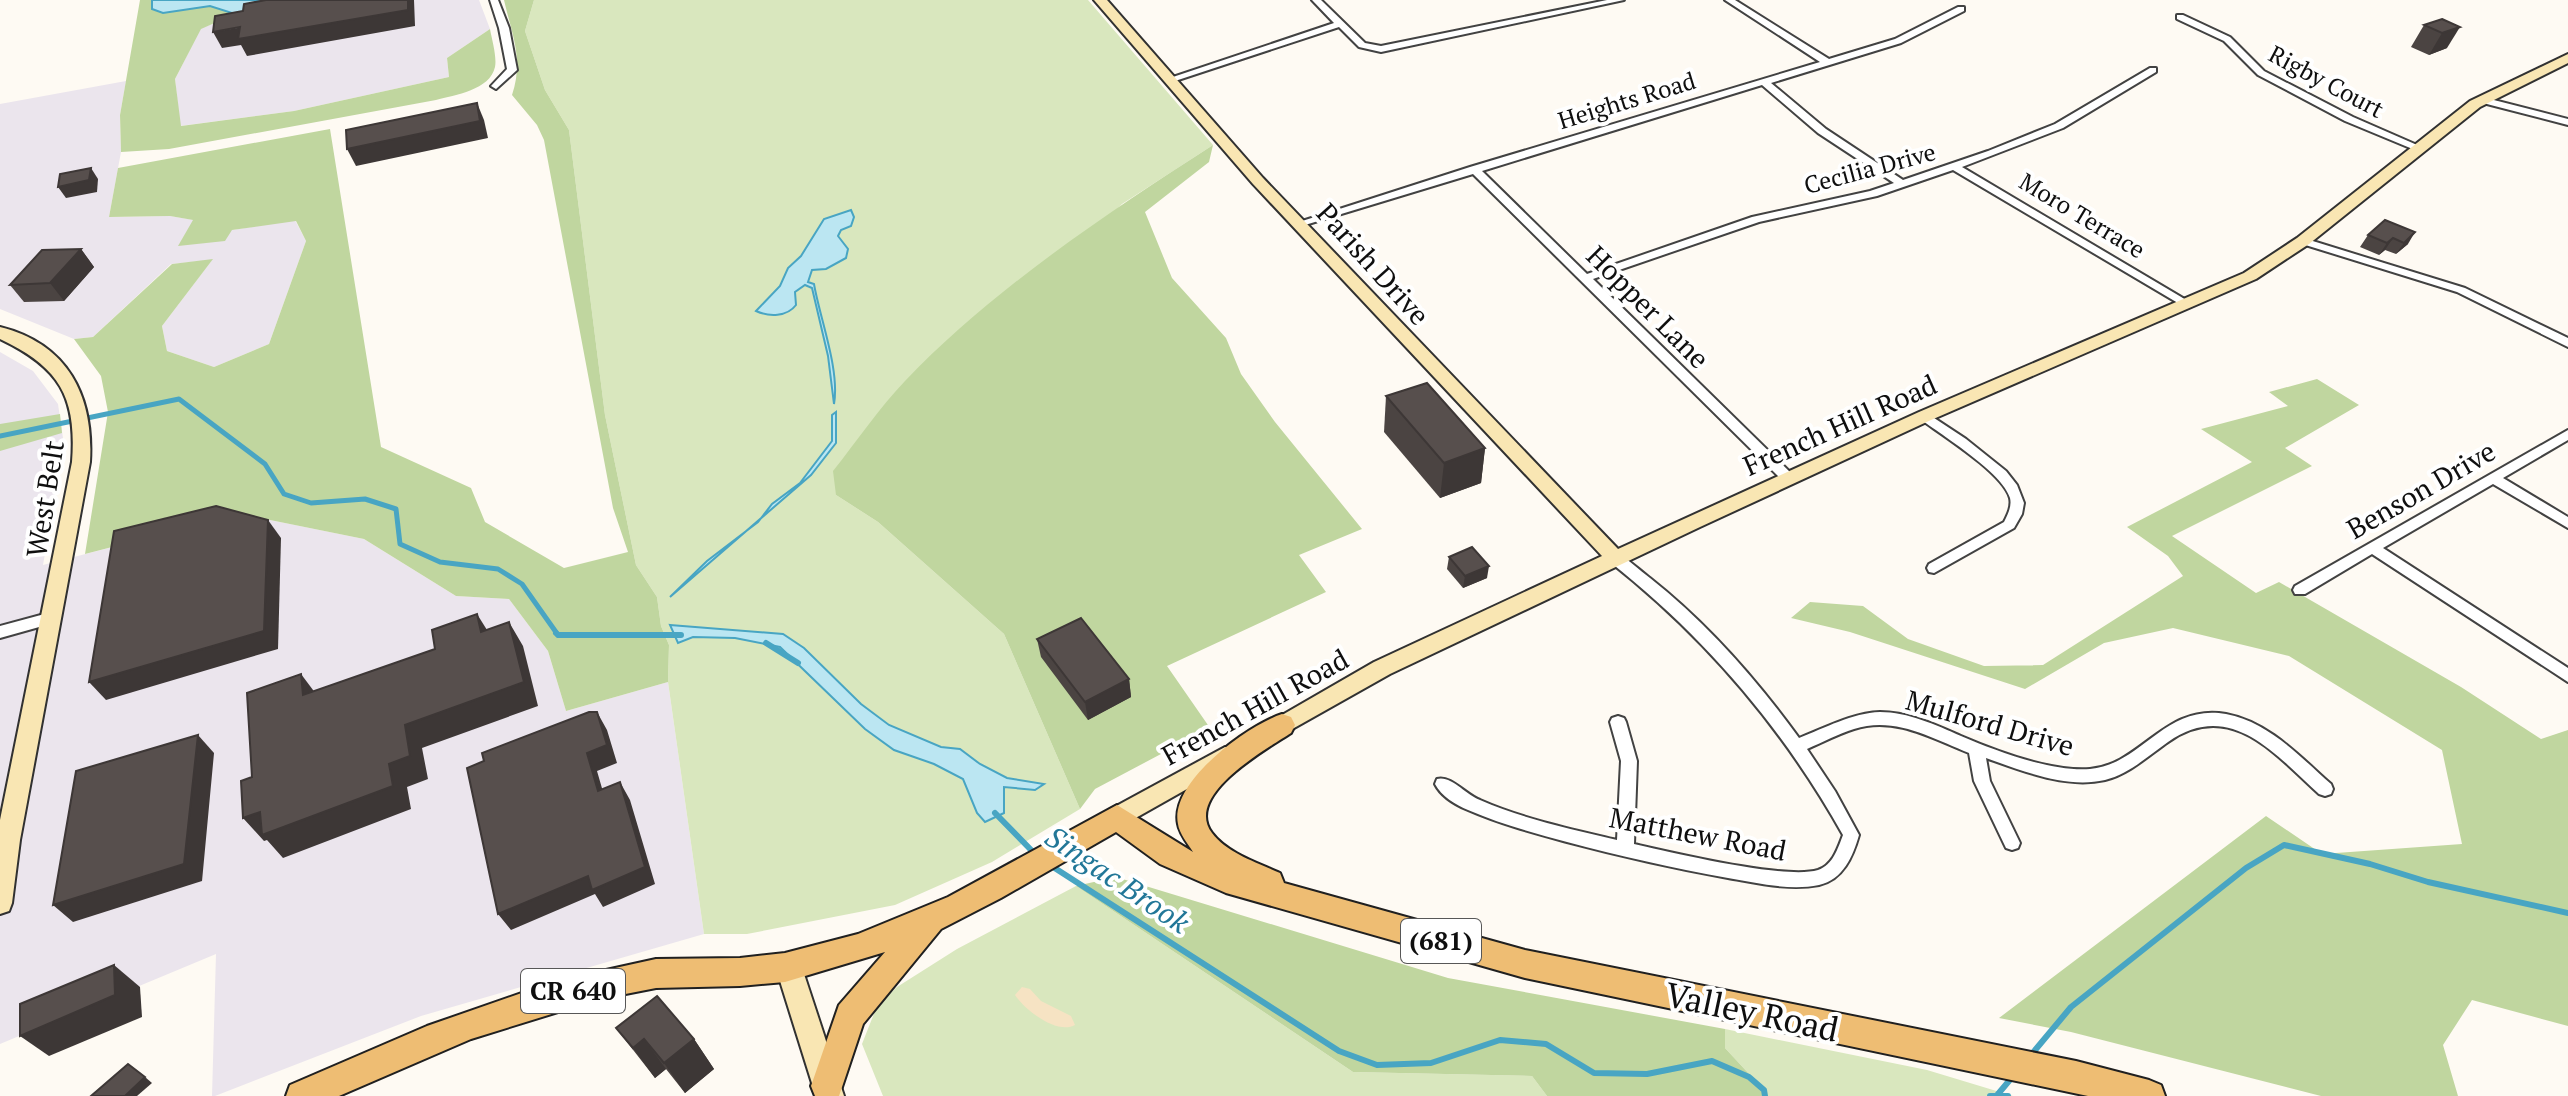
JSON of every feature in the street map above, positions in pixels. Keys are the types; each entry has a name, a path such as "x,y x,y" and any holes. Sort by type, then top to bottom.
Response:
{"main road":[{"name":"Parish Drive","path":"1100,0 1258,181 1615,558"},
{"name":"French Hill Road","path":"1117,817 1382,668 1925,416 2250,276 2303,241 2482,100 2568,58"},
{"name":"West Belt","path":"0,332 52,362 70,383 81,408 84,429 81,462 8,840 0,903"},
{"name":"Valley Road","path":"1282,725 1201,786 1191,805 1192,827 1206,846 1240,866 1308,899 1358,918"},
{"name":"Valley Road","path":"1117,817 1150,843 1191,865 1279,896 1525,964 2038,1070 2149,1096"},
{"name":"CR 640","path":"302,1096 501,1014 602,983 648,974 789,968 859,948 940,915 1117,817"},
{"path":"829,1091 850,1016 940,915"},
{"path":"789,968 829,1091"}],"street":[{"path":"494,0 504,28 512,70 496,86"},
{"path":"1316,0 1362,45 1381,49 1620,0"},
{"path":"1573,0 1583,8"},
{"path":"1729,0 1827,62"},
{"name":"Heights Road","path":"1301,223 1911,36 1961,9"},
{"name":"Rigby Court","path":"2180,17 2227,39 2261,73 2349,119 2419,148"},
{"path":"1169,80 1340,24"},
{"name":"Cecilia Drive","path":"1585,278 1778,213 1873,194 1954,166 2059,126 2153,70"},
{"path":"1763,81 1822,131 1902,184"},
{"path":"2482,100 2568,122"},
{"name":"Moro Terrace","path":"1954,166 2187,304"},
{"name":"Hopper Lane","path":"1474,169 1789,479"},
{"path":"2303,241 2461,290 2568,343"},
{"path":"1925,416 2009,483 2017,497 2016,513 2009,525 1934,568"},
{"name":"Benson Drive","path":"2300,590 2568,434"},
{"path":"2494,478 2568,523"},
{"path":"2373,548 2568,676"},
{"name":"Matthew Road","path":"1443,784 1475,806 1625,850 1779,879 1818,878 1841,863 1851,835 1832,798 1797,746 1745,680 1641,578 1615,558"},
{"path":"0,632 52,618"},
{"name":"Mulford Drive","path":"1797,746 1867,719 1905,721 1976,749 2073,775 2092,776 2107,773 2183,724 2205,718 2228,720 2261,735 2325,789"},
{"path":"1618,722 1629,761 1625,850"},
{"path":"1976,749 1982,781 2012,843"}],"shaded area":[{"path":"281,0 479,0 490,29 447,58 449,77 294,111 180,126 175,79 201,28"},
{"path":"126,81 120,115 121,152 109,217 170,216 194,220 179,245 232,230 295,220 306,241 269,344 214,367 167,351 162,326 212,260 171,264 93,337 74,339 0,309 0,104"},
{"path":"0,352 33,371 58,404 64,445 43,565 240,514 364,539 456,596 509,599 548,651 566,711 668,682 704,934 421,1016 215,1096 212,1096 216,954 0,1044"}],"green space":[{"path":"140,0 152,0 152,9 163,13 211,6 235,14 201,29 175,79 181,126 294,111 449,77 447,58 490,29 495,67 492,75 479,86 436,100 169,149 121,152 120,115"},
{"path":"504,0 534,0 525,31 545,90 569,130 605,415 636,565 657,597 661,626 669,645 668,682 566,711 548,651 509,599 456,596 364,539 240,514 85,554 108,412 101,376 74,339 93,337 172,264 213,259 162,326 167,351 214,367 269,344 306,241 296,221 232,230 225,241 178,246 193,220 170,216 109,217 118,168 330,129 381,447 471,488 485,522 564,568 628,552 613,508 544,140 537,125 512,95 517,58"},
{"path":"534,0 1088,0 1213,145 1122,204 836,495 878,522 1004,634 1080,809 992,862 895,905 747,934 704,934 668,682 669,645 661,626 657,597 636,565 605,415 569,130 545,90 525,31"},
{"path":"1213,145 1209,162 1145,212 1172,278 1226,338 1241,374 1275,422 1362,529 1299,555 1326,592 1167,666 1210,728 1095,789 1080,809 1004,634 878,522 836,495 833,471 895,391 975,315 1052,254"},
{"path":"2317,379 2359,405 2285,448 2312,466 2172,536 2256,593 2279,582 2461,687 2541,739 2568,730 2568,1026 2472,1000 2443,1045 2458,1096 2321,1096 2071,1032 1999,1018 2266,816 2322,854 2462,844 2442,750 2289,656 2173,628 2104,643 2025,689 1850,632 1791,618 1810,602 1863,606 1908,639 1984,666 2043,665 2183,576 2168,556 2127,527 2252,462 2201,429 2288,406 2269,392"},
{"path":"60,414 62,433 0,451 0,424"},
{"path":"1116,877 1448,978 1725,1029 1725,1048 1764,1090 1765,1096 1547,1096 1532,1076 1353,1072 1076,886"},
{"path":"1076,886 1353,1072 1532,1076 1547,1096 883,1096 862,1044 877,1006 897,987 957,949"},
{"path":"1725,1029 1927,1070 2013,1096 1765,1096 1764,1090 1725,1048"}],"sand":[{"path":"1022,987 1071,1016 1075,1025 1059,1027 1034,1014 1015,995"}],"water":[{"path":"152,0 281,0 235,14 210,6 163,13 152,9"},
{"path":"851,210 854,217 851,226 841,230 838,236 848,249 846,258 826,269 812,270 808,282 814,284 828,344 834,376 834,404 828,356 812,288 805,285 795,292 796,305 788,312 772,315 756,311 780,286 788,268 801,256 824,219"},
{"path":"836,412 836,443 811,475 761,519 772,504 800,483 832,441 832,415"},
{"path":"747,531 670,597 707,561"},
{"path":"670,625 783,634 804,648 861,704 889,725 941,747 960,749 1007,778 1044,784 1035,790 1004,787 1004,813 985,822 977,813 963,779 934,764 894,750 865,729 780,647 735,638 693,637 678,643"}],"building":[{"path":"266,0 408,0 408,10 238,39 240,27 213,32 215,16 243,11 244,4"},
{"path":"2442,19 2460,27 2442,33 2424,25"},
{"path":"477,103 480,121 347,149 346,130"},
{"path":"91,168 89,180 58,187 60,174"},
{"path":"2385,220 2415,232 2404,243 2393,238 2387,243 2368,235"},
{"path":"81,249 50,283 10,285 42,250"},
{"path":"1427,383 1485,448 1444,463 1386,396"},
{"path":"216,506 268,520 264,631 89,682 114,531"},
{"path":"1472,547 1489,566 1465,576 1449,557"},
{"path":"477,614 481,632 509,622 524,682 405,725 410,756 389,764 393,786 262,835 260,812 243,818 241,781 252,777 247,693 301,674 303,695 435,649 432,630"},
{"path":"1081,618 1129,679 1085,702 1037,639"},
{"path":"589,712 597,712 607,745 587,753 598,791 620,782 645,867 592,890 588,876 498,914 467,768 484,761 482,753"},
{"path":"198,735 184,864 53,905 76,771"},
{"path":"114,965 115,995 20,1036 20,1004"},
{"path":"657,996 694,1039 664,1063 644,1039 633,1048 616,1028"},
{"path":"128,1064 145,1077 125,1096 91,1096"}],"waterway":[{"name":"Singac Brook","path":"0,436 179,399 265,464 284,494 311,503 365,499 396,509 400,544 440,562 498,569 522,584 558,635"},
{"name":"Singac Brook","path":"558,635 681,635"},
{"name":"Singac Brook","path":"766,643 798,663"},
{"name":"Singac Brook","path":"995,813 1035,854"},
{"path":"2031,1055 2071,1007 2246,868 2284,845 2370,864 2428,882 2568,913"},
{"name":"Singac Brook","path":"1050,865 1339,1051 1377,1065 1431,1063 1500,1040 1546,1044 1594,1073 1647,1074 1712,1061 1749,1077 1764,1090 1765,1096"},
{"path":"1998,1094 2014,1075"},
{"name":"Singac Brook","path":"1990,1096 2008,1096"}]}
